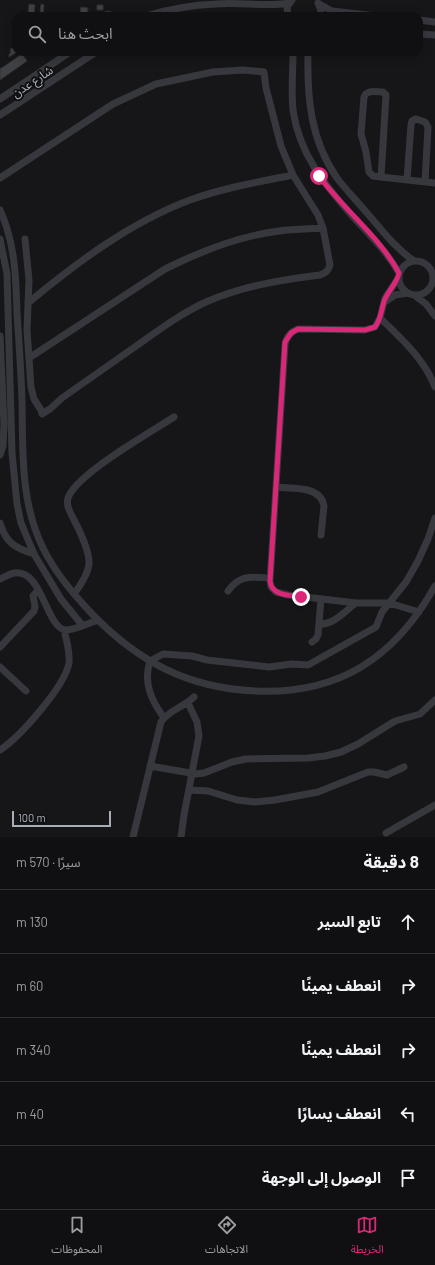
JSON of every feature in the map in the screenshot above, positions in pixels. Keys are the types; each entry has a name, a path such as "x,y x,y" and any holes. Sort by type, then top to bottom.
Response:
{"street":[{"path":"162,12 209,2 269,5 291,1"},
{"path":"288,12 288,7 291,1"},
{"path":"317,2 321,12"},
{"path":"317,2 332,11 341,12"},
{"path":"423,20 435,22"},
{"path":"423,34 435,35"},
{"name":"شارع عدن","path":"0,99 64,56"},
{"name":"شارع عدن","path":"0,115 90,56"},
{"path":"293,56 293,110 298,133 307,156 326,185 383,249 399,275 401,287 426,304 435,316"},
{"path":"308,56 307,88 309,102 317,138 326,159 344,186 392,242 402,252 414,260 424,263 430,268 433,276 433,288 430,288 423,293 391,297 383,304"},
{"path":"0,178 113,104 141,90 156,84 198,74 243,70 264,72 266,88 281,146 293,175 311,203 323,228 330,265 325,273 254,285 204,303 154,334 58,401 42,414 32,393 27,330 28,265 24,239"},
{"path":"381,177 386,95 382,92 368,92 364,96 361,129 369,172 373,176 381,177 407,180 435,183"},
{"path":"407,180 411,125 412,121 416,119 425,122 428,128 425,182"},
{"path":"28,303 55,280 84,260 170,208 189,200 228,189 293,175"},
{"path":"0,210 9,233 16,269 22,393 23,477 29,511 39,540 52,565 74,594 98,620 125,643 150,661 177,675 209,686 233,690 261,692 302,690 338,679 366,664 391,644 419,612 435,586"},
{"path":"29,358 165,269 186,258 211,248 256,235 279,231 323,228"},
{"path":"0,239 7,279 14,486 21,523 34,554 51,585 82,625"},
{"path":"414,260 404,265 385,298 380,318 375,327 370,329 302,329 294,331 288,335 284,345 270,578 271,587 278,593 356,603 389,603 419,612"},
{"path":"380,318 401,338 420,361 427,370 435,387"},
{"path":"0,335 4,434 3,446 0,455"},
{"path":"10,393 32,393"},
{"path":"74,594 88,570 89,558 68,509 67,501 70,494 97,467 174,418"},
{"path":"276,488 309,490 319,495 324,504 321,535"},
{"path":"164,718 154,702 147,684 147,670 150,661 163,654 192,656 207,660 269,667 292,664 308,665 376,627 382,612 406,582 418,562 435,518"},
{"path":"0,523 4,535 10,543 20,549 34,554"},
{"path":"0,580 9,574 16,572 25,575 35,583 56,624 64,630 70,630 98,620"},
{"path":"228,591 233,583 243,578 270,578"},
{"path":"0,648 34,611 35,606 33,596 38,590"},
{"path":"312,642 318,638 321,599"},
{"path":"319,624 326,624 332,621 356,603"},
{"path":"0,750 28,725 65,676 69,657 68,645 64,630"},
{"path":"0,667 26,691"},
{"path":"133,837 159,727 168,714 188,703 194,697"},
{"path":"150,766 192,774 204,773 232,762 246,759 308,758 333,754 358,744 395,721 420,714 435,700"},
{"path":"181,837 188,790 199,740 196,717 188,703"},
{"path":"188,790 208,791 242,801 275,800 318,792 368,772 387,775 404,767"},
{"path":"386,833 435,805"}],"building":[{"path":"29,4 35,5 34,12 28,12"},
{"path":"41,4 44,5 43,12 40,12"},
{"path":"97,5 103,5 103,10 97,10"},
{"path":"81,7 88,8 87,12 80,12"},
{"path":"12,48 12,55 9,57"},
{"path":"19,56 23,56 27,61 0,80 0,69"}],"route":[{"path":"301,597 278,593 273,590 270,584 285,342 288,335 298,329 365,330 375,327 380,318 385,298 399,277 399,273 395,265 383,249 332,194 319,176"}]}
